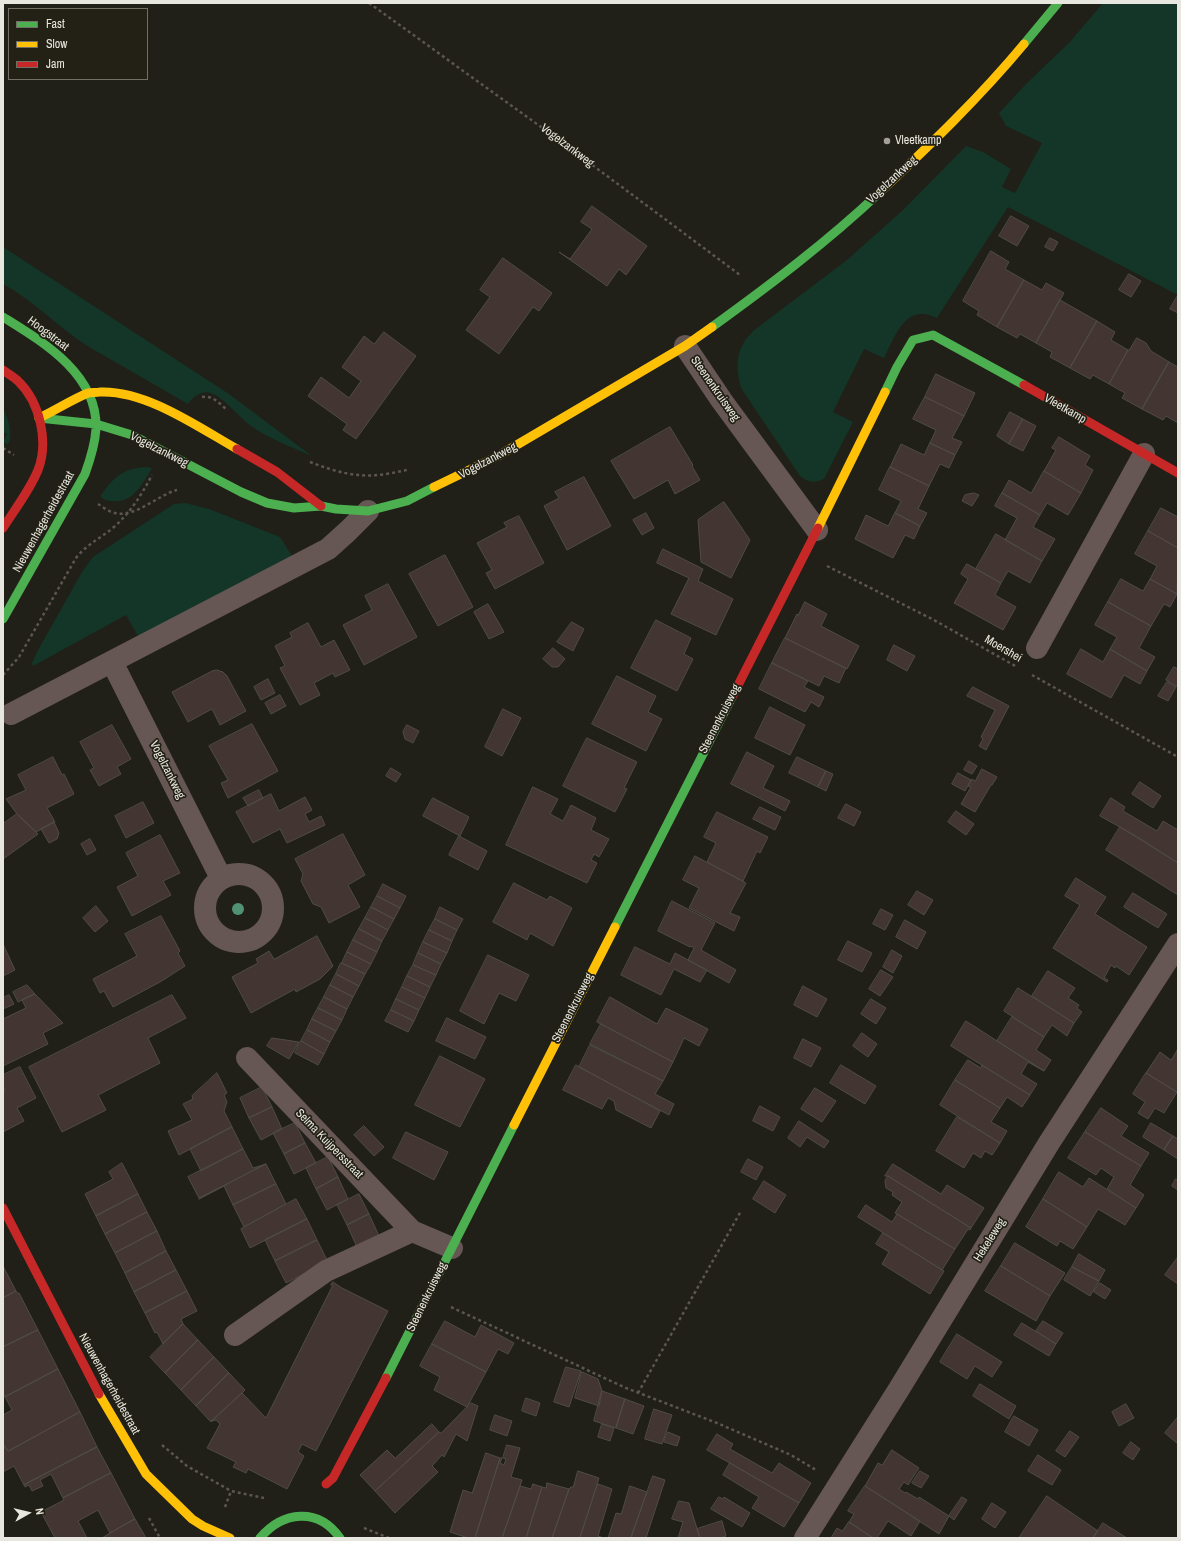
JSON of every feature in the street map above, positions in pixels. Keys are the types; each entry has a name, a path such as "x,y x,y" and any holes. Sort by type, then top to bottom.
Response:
{"street":[{"name":"Vogelzankweg","path":"39,418 96,424 132,435 241,492 266,503 294,508 321,506 336,509 368,511 407,501 498,456 685,346 762,292 849,221 927,148 1009,62 1058,3"},
{"name":"Hoogstraat","path":"3,317 44,342 69,365 81,379 89,393"},
{"name":"Vleetkamp","path":"921,337 933,335 971,355 1178,473"},
{"name":"Steenenkruisweg","path":"326,1484 333,1478 405,1343 426,1296 452,1248 817,530 897,367 913,340 921,337"},
{"name":"Steenenkruisweg","path":"685,346 722,401 817,530"},
{"path":"3,370 19,382 33,403 39,418 43,442 42,456 38,470 3,528"},
{"name":"Vogelzankweg","path":"89,393 108,392 125,394 143,399 184,419 277,472 321,506"},
{"path":"39,418 89,393"},
{"name":"Nieuwenhagerheidestraat","path":"3,619 85,474 90,458 96,424 89,393"},
{"path":"1037,648 1144,454"},
{"path":"11,714 328,549 368,511"},
{"name":"Vogelzankweg","path":"112,662 221,878"},
{"name":"Hekeleweg","path":"805,1538 1050,1143 1178,944"},
{"name":"Selma Kuijpersstraat","path":"247,1058 412,1231 452,1248"},
{"name":"Nieuwenhagerheidestraat","path":"3,1208 103,1402 146,1474 168,1498 192,1519 203,1526 230,1538"},
{"path":"236,1335 326,1271 412,1231"},
{"path":"260,1538 276,1523 286,1518 297,1516 308,1517 321,1521 332,1528 340,1538"}],"path":[{"name":"Vogelzankweg","path":"369,3 548,132 762,292"},
{"path":"734,280 746,270"},
{"path":"184,419 197,401 206,396 216,400 227,411"},
{"path":"3,675 19,657 83,548 113,528 127,514 140,498 165,452"},
{"path":"307,460 328,469 360,476 391,473 414,468"},
{"path":"127,514 149,504 167,493 180,490"},
{"name":"Moershei","path":"821,563 898,601 1024,671"},
{"name":"Moershei","path":"1031,675 1178,757"},
{"path":"638,1393 741,1211"},
{"path":"426,1296 638,1393 717,1423 791,1455 839,1483"},
{"path":"158,1443 187,1466 231,1491"}],"green space":[{"path":"1103,3 1178,3 1178,295 1008,207 937,318 926,314 909,318 897,332 884,358 864,349 833,412 853,422 824,479 811,482 806,480 800,476 741,388 738,377 738,360 740,349 745,340 753,331 847,260 903,210 966,146 983,152 1011,169 1002,187 1015,193 1042,143 1006,126 999,113 1027,83 1069,43"},
{"path":"3,247 229,394 312,456 258,431 216,395 204,392 192,399 188,404 78,340 25,298 3,284"},
{"path":"3,409 7,417 10,431 10,440 8,444 3,442 7,434 3,432"},
{"path":"147,467 152,468 141,486 132,496 119,501 108,501 101,497 115,478 132,469"},
{"path":"185,503 209,509 280,537 292,556 138,636 126,615 33,666 32,663 37,652 82,572 93,557 174,504"}],"building":[{"path":"592,206 647,246 626,275 619,269 607,286 559,252 570,259 592,229 581,222"},
{"path":"1011,216 1029,226 1017,246 999,236"},
{"path":"1050,238 1058,242 1053,251 1045,247"},
{"path":"991,251 1009,262 1005,269 1024,280 997,327 977,315 979,311 963,301"},
{"path":"503,258 552,293 539,311 533,307 499,354 466,330 490,297 480,290"},
{"path":"1129,274 1141,281 1131,297 1119,290"},
{"path":"1024,280 1042,290 1046,283 1064,293 1036,343 1020,334 1017,338 997,327"},
{"path":"1177,297 1178,298 1178,313 1170,309"},
{"path":"1060,300 1097,321 1070,368 1050,357 1052,352 1036,343"},
{"path":"1097,321 1115,332 1111,340 1128,350 1109,384 1093,375 1090,379 1070,368"},
{"path":"384,332 416,356 356,439 343,430 347,424 308,396 321,377 349,398 361,381 342,367 364,336 374,344"},
{"path":"1137,338 1146,343 1151,351 1169,362 1142,409 1122,398 1125,393 1109,384 1128,350"},
{"path":"1169,362 1178,367 1178,423 1166,416 1163,420 1142,409"},
{"path":"936,374 975,393 964,416 925,397"},
{"path":"925,397 964,416 952,438 962,442 955,455 930,443 936,430 913,419"},
{"path":"1010,412 1023,419 1009,444 997,436"},
{"path":"1023,419 1036,426 1023,451 1009,444"},
{"path":"670,427 693,465 692,466 700,480 675,494 668,480 634,499 611,461"},
{"path":"1059,437 1090,456 1085,465 1093,470 1081,493 1044,471 1056,450 1052,448"},
{"path":"930,443 955,455 949,468 940,464 929,486 890,467 901,444 924,455"},
{"path":"890,467 929,486 918,509 927,513 920,526 895,513 901,501 879,490"},
{"path":"1044,471 1081,493 1068,515 1047,503 1040,515 1002,493 1009,480 1031,493"},
{"path":"584,477 611,526 567,550 544,506 559,498 555,492"},
{"path":"974,493 979,495 972,506 962,501 965,495"},
{"path":"1002,493 1040,515 1033,527 1055,539 1042,561 1005,540 1017,518 995,506"},
{"path":"724,502 750,540 731,578 701,562 698,520"},
{"path":"1161,508 1178,517 1178,548 1148,531"},
{"path":"646,513 654,528 642,535 633,520"},
{"path":"895,513 920,526 914,539 905,535 893,558 855,539 866,515 888,526"},
{"path":"519,516 544,563 495,589 486,573 492,570 477,543 507,527 504,523"},
{"path":"1148,531 1178,548 1177,594 1150,579 1157,566 1135,554"},
{"path":"996,534 1042,561 1030,583 1008,571 1001,583 976,569"},
{"path":"663,549 703,569 698,581 733,599 716,635 671,614 689,578 657,563"},
{"path":"445,555 473,607 438,626 409,574"},
{"path":"967,564 1001,583 995,595 1016,607 1003,630 954,603 968,579 961,574"},
{"path":"1121,579 1143,591 1150,579 1177,594 1170,607 1164,604 1151,626 1108,602"},
{"path":"388,584 417,637 364,665 343,625 372,610 365,596"},
{"path":"805,602 827,614 821,626 859,646 847,669 785,638"},
{"path":"1108,602 1151,626 1139,648 1155,657 1147,671 1110,649 1117,637 1095,625"},
{"path":"488,604 504,632 489,639 474,612"},
{"path":"656,620 691,638 684,654 693,659 677,691 631,668"},
{"path":"572,622 584,629 573,651 557,642"},
{"path":"308,623 321,647 334,640 350,670 335,677 333,673 314,683 320,695 300,705 280,668 285,666 275,646 292,637 290,633"},
{"path":"785,638 846,668 839,683 824,676 819,686 772,663"},
{"path":"894,645 915,656 907,671 887,660"},
{"path":"553,648 565,659 558,667 552,667 543,659"},
{"path":"1081,649 1103,662 1110,649 1147,671 1140,684 1124,675 1111,698 1067,674"},
{"path":"772,663 808,681 804,687 824,697 819,707 811,702 805,712 759,689"},
{"path":"1174,667 1178,669 1178,687 1166,680"},
{"path":"217,670 223,672 227,676 246,711 220,725 212,709 188,722 172,692 212,671"},
{"path":"617,676 656,696 648,712 662,719 646,751 592,724"},
{"path":"268,679 275,693 261,700 254,687"},
{"path":"1167,682 1176,687 1168,701 1158,696"},
{"path":"973,687 1009,706 986,750 979,746 983,739 981,737 995,710 967,696"},
{"path":"280,695 286,706 271,714 265,703"},
{"path":"770,707 805,725 790,755 755,738"},
{"path":"503,709 521,718 502,756 485,747"},
{"path":"252,724 278,771 228,798 221,783 228,780 209,746"},
{"path":"112,725 131,759 117,767 121,774 99,786 90,770 94,768 80,742"},
{"path":"407,725 419,731 413,743 405,739 403,732"},
{"path":"587,738 637,762 624,788 627,789 615,812 563,786"},
{"path":"747,752 774,766 763,788 790,801 785,811 731,784"},
{"path":"53,757 74,794 47,808 55,822 36,832 17,814 6,799 26,790 18,775"},
{"path":"797,757 826,771 818,787 789,773"},
{"path":"969,761 977,766 972,774 964,770"},
{"path":"391,768 401,774 396,782 386,776"},
{"path":"982,769 997,777 975,812 961,804 971,787 968,786 972,779 975,781"},
{"path":"826,771 833,774 826,791 818,787"},
{"path":"958,773 971,780 965,791 952,784"},
{"path":"1140,782 1161,796 1153,808 1132,794"},
{"path":"533,787 558,799 550,814 563,821 571,805 596,818 591,830 609,839 599,857 594,854 591,860 597,863 587,883 506,845"},
{"path":"259,790 263,798 248,806 243,798"},
{"path":"271,794 279,811 305,797 312,810 305,814 309,822 321,816 325,825 287,843 280,829 253,843 236,812"},
{"path":"433,798 469,817 460,836 423,816"},
{"path":"1111,798 1125,807 1123,811 1157,831 1163,821 1178,830 1178,863 1136,836 1100,816"},
{"path":"143,802 154,823 126,838 115,816"},
{"path":"846,804 861,812 854,826 838,818"},
{"path":"760,807 781,817 775,830 753,819"},
{"path":"956,811 974,824 966,835 948,822"},
{"path":"717,812 768,837 760,853 757,851 743,881 707,862 716,843 704,837"},
{"path":"17,814 38,834 3,859 3,824"},
{"path":"54,822 59,833 57,839 49,843 41,829"},
{"path":"1120,827 1178,863 1178,895 1106,850"},
{"path":"343,834 365,875 348,885 360,907 329,923 321,907 313,904 301,881 303,874 295,859"},
{"path":"160,835 180,873 163,881 171,895 132,916 117,887 138,876 126,853"},
{"path":"459,836 487,851 478,870 449,855"},
{"path":"90,839 96,850 87,855 81,844"},
{"path":"695,856 746,883 730,913 740,917 734,931 689,908 699,888 683,880"},
{"path":"1076,878 1106,897 1095,914 1147,947 1129,975 1116,966 1115,968 1111,965 1104,978 1108,980 1107,982 1053,948 1080,905 1065,896"},
{"path":"514,883 547,900 550,896 572,908 553,946 530,933 527,940 493,922"},
{"path":"383,884 406,896 400,908 377,896"},
{"path":"917,891 933,900 924,915 908,905"},
{"path":"1133,893 1167,914 1158,928 1124,907"},
{"path":"377,896 400,908 394,919 371,907"},
{"path":"672,901 715,923 701,950 736,970 729,983 688,960 694,948 658,931"},
{"path":"96,906 108,921 95,932 83,918"},
{"path":"371,907 394,919 388,930 365,918"},
{"path":"440,907 463,919 457,930 435,919"},
{"path":"881,909 893,915 885,930 873,924"},
{"path":"161,916 180,951 178,953 185,966 160,982 113,1007 104,991 100,993 93,979 137,956 125,934"},
{"path":"365,918 388,930 382,941 359,929"},
{"path":"435,919 457,930 452,941 429,930"},
{"path":"905,920 926,932 917,949 896,937"},
{"path":"359,929 382,941 377,952 353,940"},
{"path":"429,930 452,941 447,953 423,942"},
{"path":"317,936 333,966 320,979 296,992 295,989 251,1013 232,977 258,963 256,959 269,951 274,959"},
{"path":"353,940 377,952 371,964 347,952"},
{"path":"848,941 872,953 862,972 838,960"},
{"path":"423,942 447,953 441,964 418,953"},
{"path":"3,944 15,970 3,976"},
{"path":"635,947 670,964 675,953 707,970 700,982 674,969 661,995 621,975"},
{"path":"892,950 902,956 893,973 883,967"},
{"path":"347,952 371,964 365,974 342,963"},
{"path":"418,953 441,964 436,975 413,965"},
{"path":"488,955 529,975 516,1001 499,993 484,1024 460,1011"},
{"path":"341,963 365,974 359,986 336,974"},
{"path":"413,965 436,975 430,987 407,976"},
{"path":"881,970 893,977 880,996 869,989"},
{"path":"1048,971 1075,988 1068,998 1079,1005 1077,1008 1082,1012 1074,1023 1032,996"},
{"path":"336,974 359,986 353,997 330,985"},
{"path":"407,976 430,987 425,998 402,987"},
{"path":"27,985 35,994 18,1002 13,992"},
{"path":"330,985 353,997 347,1009 324,997"},
{"path":"803,986 827,999 817,1017 794,1005"},
{"path":"402,987 425,998 419,1010 396,999"},
{"path":"1018,988 1074,1023 1067,1036 1052,1025 1044,1037 1004,1011"},
{"path":"35,994 63,1023 43,1033 48,1044 3,1066 3,1019 26,1008 22,1000"},
{"path":"9,995 14,1004 3,1009 3,998"},
{"path":"172,995 186,1018 148,1038 160,1063 98,1095 106,1110 62,1132 29,1067"},
{"path":"324,997 347,1009 342,1020 318,1008"},
{"path":"610,997 657,1024 666,1008 708,1029 699,1046 684,1038 673,1062 597,1022"},
{"path":"396,999 419,1010 414,1021 391,1010"},
{"path":"871,999 886,1008 876,1024 861,1014"},
{"path":"318,1008 342,1020 336,1031 312,1019"},
{"path":"391,1010 414,1021 408,1032 385,1021"},
{"path":"1012,1017 1044,1037 1036,1050 1051,1060 1044,1071 997,1041"},
{"path":"447,1018 486,1037 475,1059 436,1041"},
{"path":"312,1019 336,1031 330,1042 307,1030"},
{"path":"966,1021 1044,1071 1028,1062 1021,1074 1037,1084 1030,1095 951,1046"},
{"path":"601,1024 673,1062 663,1081 590,1044"},
{"path":"307,1030 330,1042 324,1054 301,1041"},
{"path":"862,1033 877,1044 868,1057 853,1046"},
{"path":"272,1038 299,1042 289,1059 267,1046"},
{"path":"803,1039 821,1048 811,1067 794,1058"},
{"path":"301,1041 324,1054 318,1065 295,1053"},
{"path":"590,1045 663,1081 655,1094 674,1104 669,1115 579,1067"},
{"path":"1178,1049 1178,1093 1146,1073 1160,1052 1171,1060"},
{"path":"440,1056 485,1079 460,1127 415,1105"},
{"path":"968,1060 981,1068 982,1065 1030,1095 1022,1107 1007,1097 1000,1108 955,1080"},
{"path":"576,1065 660,1111 651,1128 616,1110 614,1101 608,1098 602,1109 563,1090"},
{"path":"841,1065 876,1086 865,1104 830,1083"},
{"path":"20,1067 36,1098 17,1108 24,1121 3,1132 3,1091 5,1090 3,1087 3,1075"},
{"path":"217,1073 227,1093 224,1095 227,1102 224,1111 232,1127 179,1155 168,1131 192,1120 183,1104 193,1099 192,1096"},
{"path":"1146,1073 1177,1092 1164,1113 1155,1108 1148,1119 1138,1113 1145,1102 1133,1094"},
{"path":"955,1080 1000,1108 991,1122 1007,1131 1000,1143 940,1105"},
{"path":"262,1087 272,1107 249,1118 240,1098"},
{"path":"815,1088 836,1101 822,1122 801,1109"},
{"path":"760,1106 780,1117 773,1131 753,1121"},
{"path":"272,1107 282,1129 261,1140 249,1118"},
{"path":"1101,1108 1128,1126 1121,1136 1149,1153 1141,1166 1085,1132"},
{"path":"957,1117 1000,1143 992,1155 985,1151 981,1158 973,1153 964,1168 936,1151"},
{"path":"799,1121 829,1141 824,1148 807,1137 800,1147 788,1138"},
{"path":"295,1123 305,1143 284,1154 273,1133"},
{"path":"1151,1123 1173,1136 1164,1150 1143,1137"},
{"path":"364,1126 384,1147 374,1156 354,1135"},
{"path":"232,1127 243,1149 201,1171 190,1149"},
{"path":"406,1132 448,1152 434,1180 393,1158"},
{"path":"1085,1132 1141,1166 1130,1185 1144,1195 1136,1208 1107,1189 1114,1177 1101,1168 1096,1175 1068,1158"},
{"path":"1173,1136 1178,1139 1178,1159 1164,1150"},
{"path":"305,1143 316,1163 294,1174 284,1154"},
{"path":"243,1149 253,1168 266,1164 199,1198 188,1177"},
{"path":"328,1157 338,1177 316,1189 306,1168"},
{"path":"748,1159 763,1167 756,1180 741,1172"},
{"path":"122,1163 138,1194 96,1216 85,1194 113,1179 109,1172"},
{"path":"266,1164 276,1184 233,1205 224,1186 199,1199"},
{"path":"893,1164 941,1194 947,1185 984,1208 971,1228 888,1176 885,1176"},
{"path":"1059,1172 1083,1187 1089,1178 1136,1208 1125,1225 1098,1209 1087,1227 1043,1199"},
{"path":"888,1176 971,1228 970,1230 968,1229 955,1249 895,1213 902,1202 892,1195 893,1192 886,1188 885,1181"},
{"path":"338,1177 348,1199 327,1210 316,1189"},
{"path":"1176,1179 1178,1180 1178,1190 1172,1186"},
{"path":"764,1181 786,1195 775,1213 753,1199"},
{"path":"276,1184 286,1204 244,1227 233,1205"},
{"path":"138,1194 147,1212 105,1234 96,1216"},
{"path":"359,1194 369,1214 347,1225 337,1205"},
{"path":"296,1199 307,1219 250,1248 241,1229"},
{"path":"1043,1199 1087,1227 1073,1249 1060,1241 1057,1246 1026,1227"},
{"path":"866,1205 892,1222 897,1214 955,1249 942,1270 858,1217"},
{"path":"147,1212 157,1231 115,1253 105,1234"},
{"path":"369,1214 379,1236 357,1247 347,1225"},
{"path":"307,1219 317,1240 275,1261 265,1240"},
{"path":"157,1231 166,1251 125,1273 115,1253"},
{"path":"883,1233 944,1271 930,1294 882,1264 889,1252 876,1244"},
{"path":"317,1240 328,1262 286,1283 275,1261"},
{"path":"1015,1243 1065,1273 1050,1296 1001,1266"},
{"path":"166,1251 176,1270 134,1292 125,1273"},
{"path":"1079,1254 1105,1270 1099,1281 1072,1267"},
{"path":"1178,1257 1178,1284 1165,1275"},
{"path":"3,1266 16,1291 3,1298"},
{"path":"1001,1266 1050,1296 1036,1321 985,1291"},
{"path":"1072,1267 1099,1281 1090,1296 1064,1280"},
{"path":"176,1270 187,1291 145,1313 134,1292"},
{"path":"333,1282 388,1311 316,1451 302,1444 298,1452 304,1456 287,1489 248,1469 246,1473 233,1467 236,1462 207,1448 220,1424 216,1420 211,1421 242,1393 266,1418 333,1285 331,1285"},
{"path":"1100,1283 1111,1290 1105,1299 1094,1292"},
{"path":"16,1291 19,1293 38,1330 3,1347 3,1298"},
{"path":"187,1291 197,1311 181,1319 183,1324 163,1344 157,1332 155,1333 145,1313"},
{"path":"445,1321 475,1337 481,1325 514,1343 508,1354 498,1349 486,1372 432,1344"},
{"path":"1043,1321 1063,1333 1056,1344 1036,1331"},
{"path":"1022,1323 1056,1344 1049,1356 1014,1335"},
{"path":"183,1324 198,1340 165,1373 150,1357"},
{"path":"38,1330 58,1369 5,1397 3,1393 3,1347"},
{"path":"957,1334 1002,1362 992,1377 975,1366 967,1379 940,1362"},
{"path":"198,1340 214,1357 181,1390 165,1373"},
{"path":"432,1344 486,1372 467,1407 434,1390 440,1377 420,1366"},
{"path":"214,1357 229,1373 196,1406 181,1390"},
{"path":"566,1367 581,1371 569,1407 554,1402"},
{"path":"58,1369 80,1412 8,1451 3,1444 3,1415 12,1410 5,1397"},
{"path":"582,1372 598,1379 602,1391 599,1406 575,1398"},
{"path":"229,1373 245,1390 211,1422 196,1406"},
{"path":"980,1384 1016,1406 1009,1419 973,1396"},
{"path":"602,1391 625,1399 616,1428 594,1421"},
{"path":"526,1398 540,1403 536,1416 522,1411"},
{"path":"625,1399 644,1406 633,1434 616,1428"},
{"path":"471,1403 478,1406 467,1441 456,1434 444,1457 442,1455 432,1466 438,1472 395,1513 375,1491 439,1432 441,1433"},
{"path":"1126,1404 1134,1418 1119,1426 1112,1412"},
{"path":"654,1409 672,1415 662,1444 645,1439"},
{"path":"80,1412 97,1447 24,1485 14,1466 3,1472 3,1444 8,1451"},
{"path":"495,1415 512,1421 507,1436 490,1430"},
{"path":"1014,1416 1038,1430 1029,1446 1005,1432"},
{"path":"1178,1417 1178,1444 1165,1433"},
{"path":"432,1424 439,1432 375,1491 360,1475 387,1450 395,1458"},
{"path":"602,1424 614,1428 610,1441 598,1437"},
{"path":"1070,1431 1079,1437 1065,1457 1056,1451"},
{"path":"668,1432 680,1437 677,1446 664,1442"},
{"path":"717,1434 733,1444 730,1449 772,1473 779,1463 811,1483 799,1503 707,1450"},
{"path":"1131,1442 1140,1449 1133,1460 1123,1453"},
{"path":"507,1445 520,1448 511,1477 522,1480 520,1486 502,1538 475,1538 500,1458 502,1458 500,1463 504,1465 506,1459 503,1458"},
{"path":"97,1447 111,1473 63,1498 51,1474 40,1480 43,1486 32,1491 29,1485 25,1487 24,1485"},
{"path":"892,1450 919,1468 908,1485 904,1482 899,1489 918,1499 919,1497 949,1516 939,1534 865,1486 878,1463 882,1465"},
{"path":"486,1453 500,1458 475,1538 468,1538 450,1532 463,1490 472,1493"},
{"path":"1038,1455 1061,1470 1052,1485 1028,1471"},
{"path":"730,1463 799,1503 784,1527 752,1508 759,1497 723,1475"},
{"path":"578,1471 599,1478 580,1538 552,1538 569,1489 573,1487"},
{"path":"920,1471 929,1476 921,1488 912,1483"},
{"path":"111,1473 135,1519 110,1533 98,1510 78,1521 87,1538 55,1538 41,1512 64,1500 63,1498"},
{"path":"653,1476 665,1480 646,1538 631,1538"},
{"path":"547,1483 569,1489 552,1538 526,1538 542,1487 546,1488"},
{"path":"533,1484 542,1487 526,1538 502,1538 520,1486 531,1489"},
{"path":"598,1484 612,1489 598,1536 604,1538 580,1538"},
{"path":"630,1486 647,1492 631,1538 608,1538 616,1513 621,1514"},
{"path":"865,1486 920,1521 911,1536 888,1521 877,1538 873,1538 849,1522 854,1514 848,1511"},
{"path":"1047,1496 1098,1531 1093,1538 1019,1538"},
{"path":"719,1497 723,1499 724,1497 750,1513 742,1527 711,1509"},
{"path":"962,1497 967,1500 954,1520 949,1516"},
{"path":"679,1501 689,1503 700,1538 678,1538 683,1522 672,1519"},
{"path":"992,1503 1006,1512 995,1528 982,1519"},
{"path":"135,1519 146,1538 102,1538 110,1533"},
{"path":"722,1521 726,1536 720,1538 700,1538 697,1529"},
{"path":"849,1522 873,1538 831,1538 837,1528 842,1531"},
{"path":"1103,1523 1127,1538 1093,1538"}],"traffic: fast":[{"path":"1024,44 1058,3"},
{"path":"712,327 798,263 879,193"},
{"path":"3,317 51,349 78,376 88,392 94,409 96,429 93,447 85,474 3,619"},
{"path":"885,392 897,367 913,340 933,335 1024,385"},
{"path":"39,418 96,424 132,435 241,492 267,503 294,508 321,506 336,509 368,511 407,501 434,487"},
{"path":"615,927 732,697"},
{"path":"386,1378 514,1125"},
{"path":"260,1538 279,1522 300,1516 311,1517 321,1521 331,1528 340,1538"}],"traffic: slow":[{"path":"879,193 972,102 1024,44"},
{"path":"434,487 498,456 685,346 712,327"},
{"path":"818,528 885,392"},
{"path":"39,418 88,393 117,393 153,403 189,421 237,449"},
{"path":"514,1125 615,927"},
{"path":"99,1394 146,1474 192,1519 203,1526 230,1538"}],"traffic: jam":[{"path":"3,370 18,381 32,400 40,423 43,447 35,477 3,528"},
{"path":"1024,385 1178,473"},
{"path":"237,449 277,472 321,506"},
{"path":"732,697 818,528"},
{"path":"3,1208 99,1394"},
{"path":"326,1484 333,1478 386,1378"}],"place":[{"name":"Vleetkamp","path":"887,141"}]}
